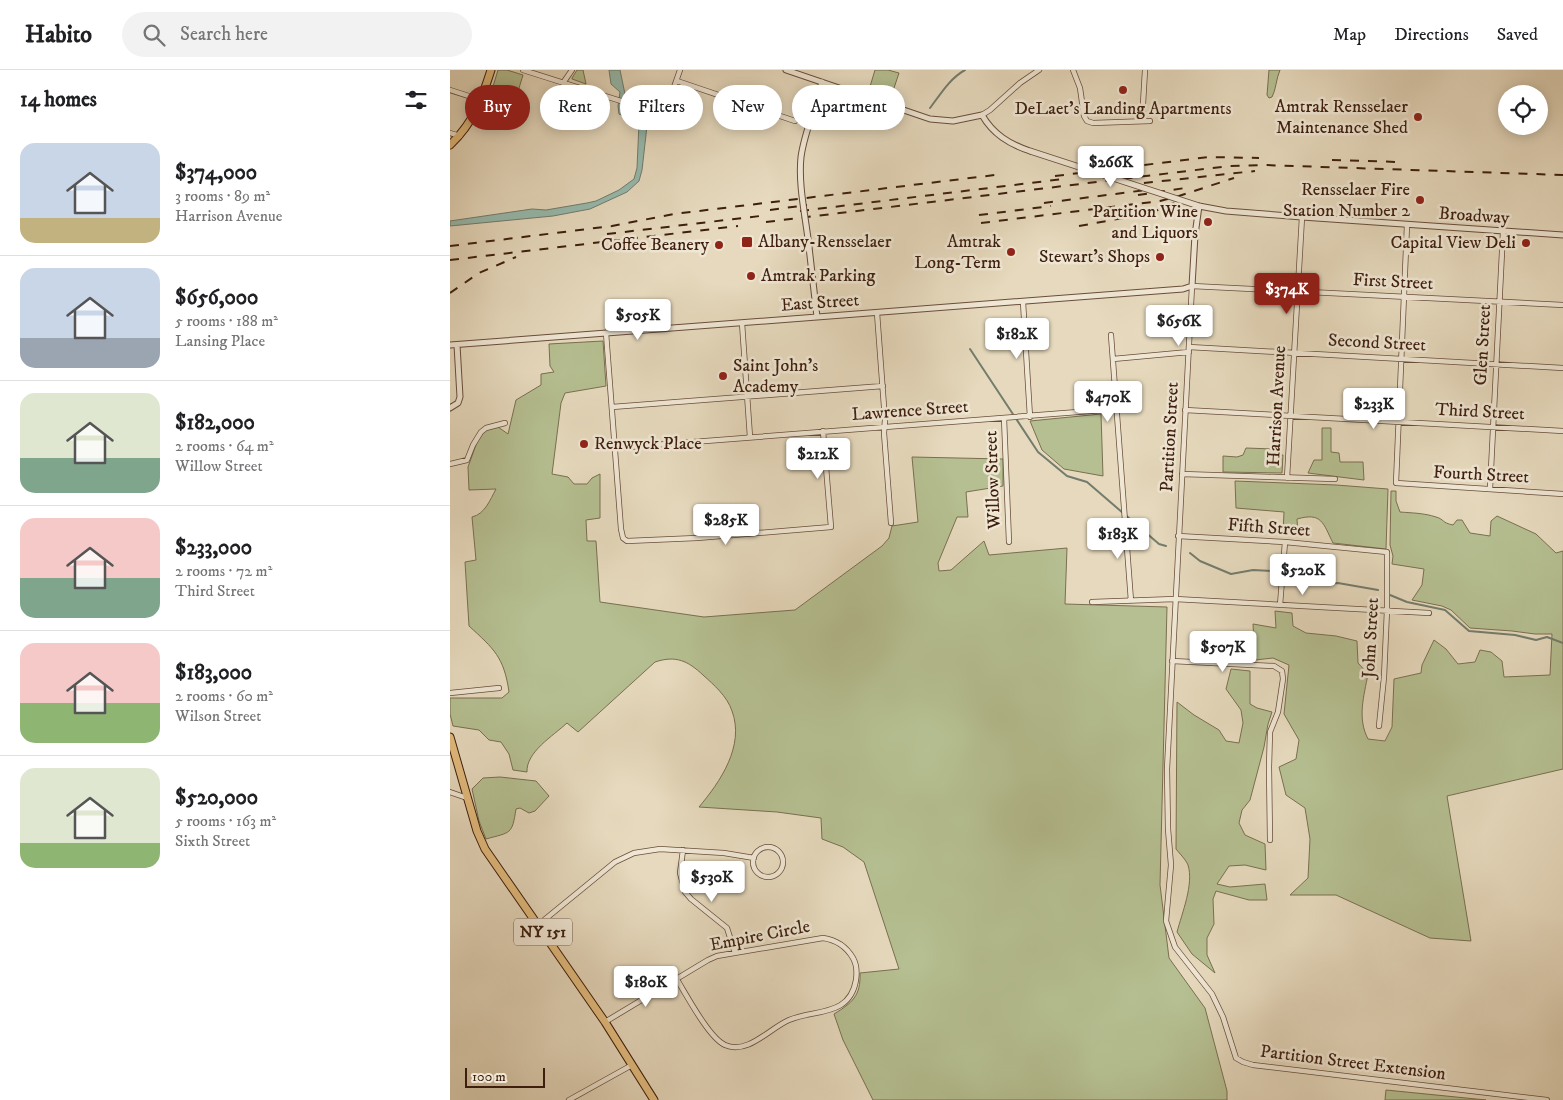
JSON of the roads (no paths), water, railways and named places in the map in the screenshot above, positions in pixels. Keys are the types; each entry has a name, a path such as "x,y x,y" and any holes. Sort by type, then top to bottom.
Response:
{"main road":[{"path":"486,85 491,70"},
{"path":"450,145 465,129"},
{"name":"NY 151","path":"450,737 484,849 605,1022 654,1100"}],"street":[{"path":"523,70 662,114 666,110 680,70"},
{"path":"563,83 572,70"},
{"path":"786,70 936,120 958,121 982,115 1020,83 1039,70"},
{"path":"1073,70 1080,88 1086,121 1093,124 1150,121"},
{"path":"1142,121 1145,70"},
{"path":"677,81 792,120"},
{"path":"817,317 800,170 802,149 822,82"},
{"path":"450,90 465,95"},
{"name":"Broadway","path":"982,115 990,127 1006,141 1030,151 1199,206 1226,211 1563,235"},
{"path":"450,133 460,136"},
{"name":"Partition Street","path":"1168,819 1167,769 1178,536 1195,235 1199,206"},
{"name":"Harrison Avenue","path":"1287,478 1302,217"},
{"path":"1399,422 1407,225"},
{"name":"Glen Street","path":"1490,489 1503,232"},
{"name":"First Street","path":"1192,286 1563,305"},
{"name":"East Street","path":"450,346 1023,302 1183,289 1192,286"},
{"path":"1023,302 1030,417"},
{"path":"877,313 891,523"},
{"path":"742,323 750,437"},
{"path":"606,333 621,529 624,540 697,538 832,527 823,431"},
{"path":"1111,335 1131,601"},
{"path":"450,408 458,403 460,396 456,345"},
{"name":"Second Street","path":"1113,359 1189,350 1294,353 1563,368"},
{"path":"612,407 883,386"},
{"name":"Lawrence Street","path":"615,448 1116,409"},
{"name":"Third Street","path":"1185,410 1563,431"},
{"name":"Willow Street","path":"1006,418 1009,542"},
{"name":"Fourth Street","path":"1399,422 1396,483 1563,494"},
{"path":"450,464 467,460 476,438 486,428 504,423"},
{"path":"1182,474 1335,479"},
{"name":"Fifth Street","path":"1178,536 1284,542 1387,552"},
{"path":"1280,605 1284,542"},
{"name":"John Street","path":"1379,726 1384,677 1387,552"},
{"path":"1092,602 1175,599 1429,613"},
{"path":"1172,661 1274,666 1282,671 1284,679 1278,712 1270,732 1270,840"},
{"path":"450,693 499,688"},
{"path":"450,792 468,798"},
{"name":"Partition Street Extension","path":"1168,819 1172,865 1166,910 1169,933 1180,954 1212,994 1223,1017 1236,1058 1253,1065 1547,1100"},
{"path":"774,849 781,856 782,866 773,876 764,876 754,867 754,858 760,850 774,849"},
{"path":"538,925 622,858 646,850 724,853 754,858"},
{"path":"683,850 680,873 685,892 727,928 736,953"},
{"name":"Empire Circle","path":"812,939 834,940 842,944 850,953 855,963 857,975 855,986 848,998 836,1008 792,1019 752,1043 734,1048 726,1046 713,1037 676,978 708,960 812,939"},
{"path":"605,1022 676,978"},
{"path":"569,1100 632,1065"}],"waterway":[{"path":"930,108 950,82 965,70"},
{"path":"970,349 1038,452 1067,476 1087,482 1159,544 1166,546"},
{"path":"1190,553 1200,561 1231,574 1253,570 1272,571 1297,574 1319,584 1338,583 1378,590"},
{"path":"1390,595 1407,602 1445,610 1469,631 1515,635 1536,640 1547,637 1563,643"}],"railway":[{"path":"1055,176 1209,157 1259,158"},
{"path":"1332,160 1399,162"},
{"path":"766,222 1229,166 1264,165 1563,175"},
{"path":"1126,185 1255,171"},
{"path":"450,246 612,226 674,214 995,175"},
{"path":"981,223 1160,201 1234,178"},
{"path":"800,211 1063,179"},
{"path":"1138,195 1185,188"},
{"path":"1044,203 1146,190"},
{"path":"1079,226 1151,213 1178,201"},
{"path":"770,210 807,205"},
{"path":"979,215 1051,206"},
{"path":"607,234 760,216"},
{"path":"450,260 738,226"},
{"path":"450,293 479,273 516,257"}],"place":[{"name":"DeLaet's Landing Apartments","path":"1123,90"},
{"name":"Amtrak Rensselaer Maintenance Shed","path":"1418,117"},
{"name":"Rensselaer Fire Station Number 2","path":"1420,200"},
{"name":"Partition Wine and Liquors","path":"1208,222"},
{"name":"Albany-Rensselaer","path":"747,242"},
{"name":"Capital View Deli","path":"1526,243"},
{"name":"Coffee Beanery","path":"719,245"},
{"name":"Amtrak Long-Term","path":"1011,252"},
{"name":"Stewart's Shops","path":"1160,257"},
{"name":"Amtrak Parking","path":"751,276"},
{"name":"Saint John's Academy","path":"723,376"},
{"name":"Renwyck Place","path":"584,444"}]}
